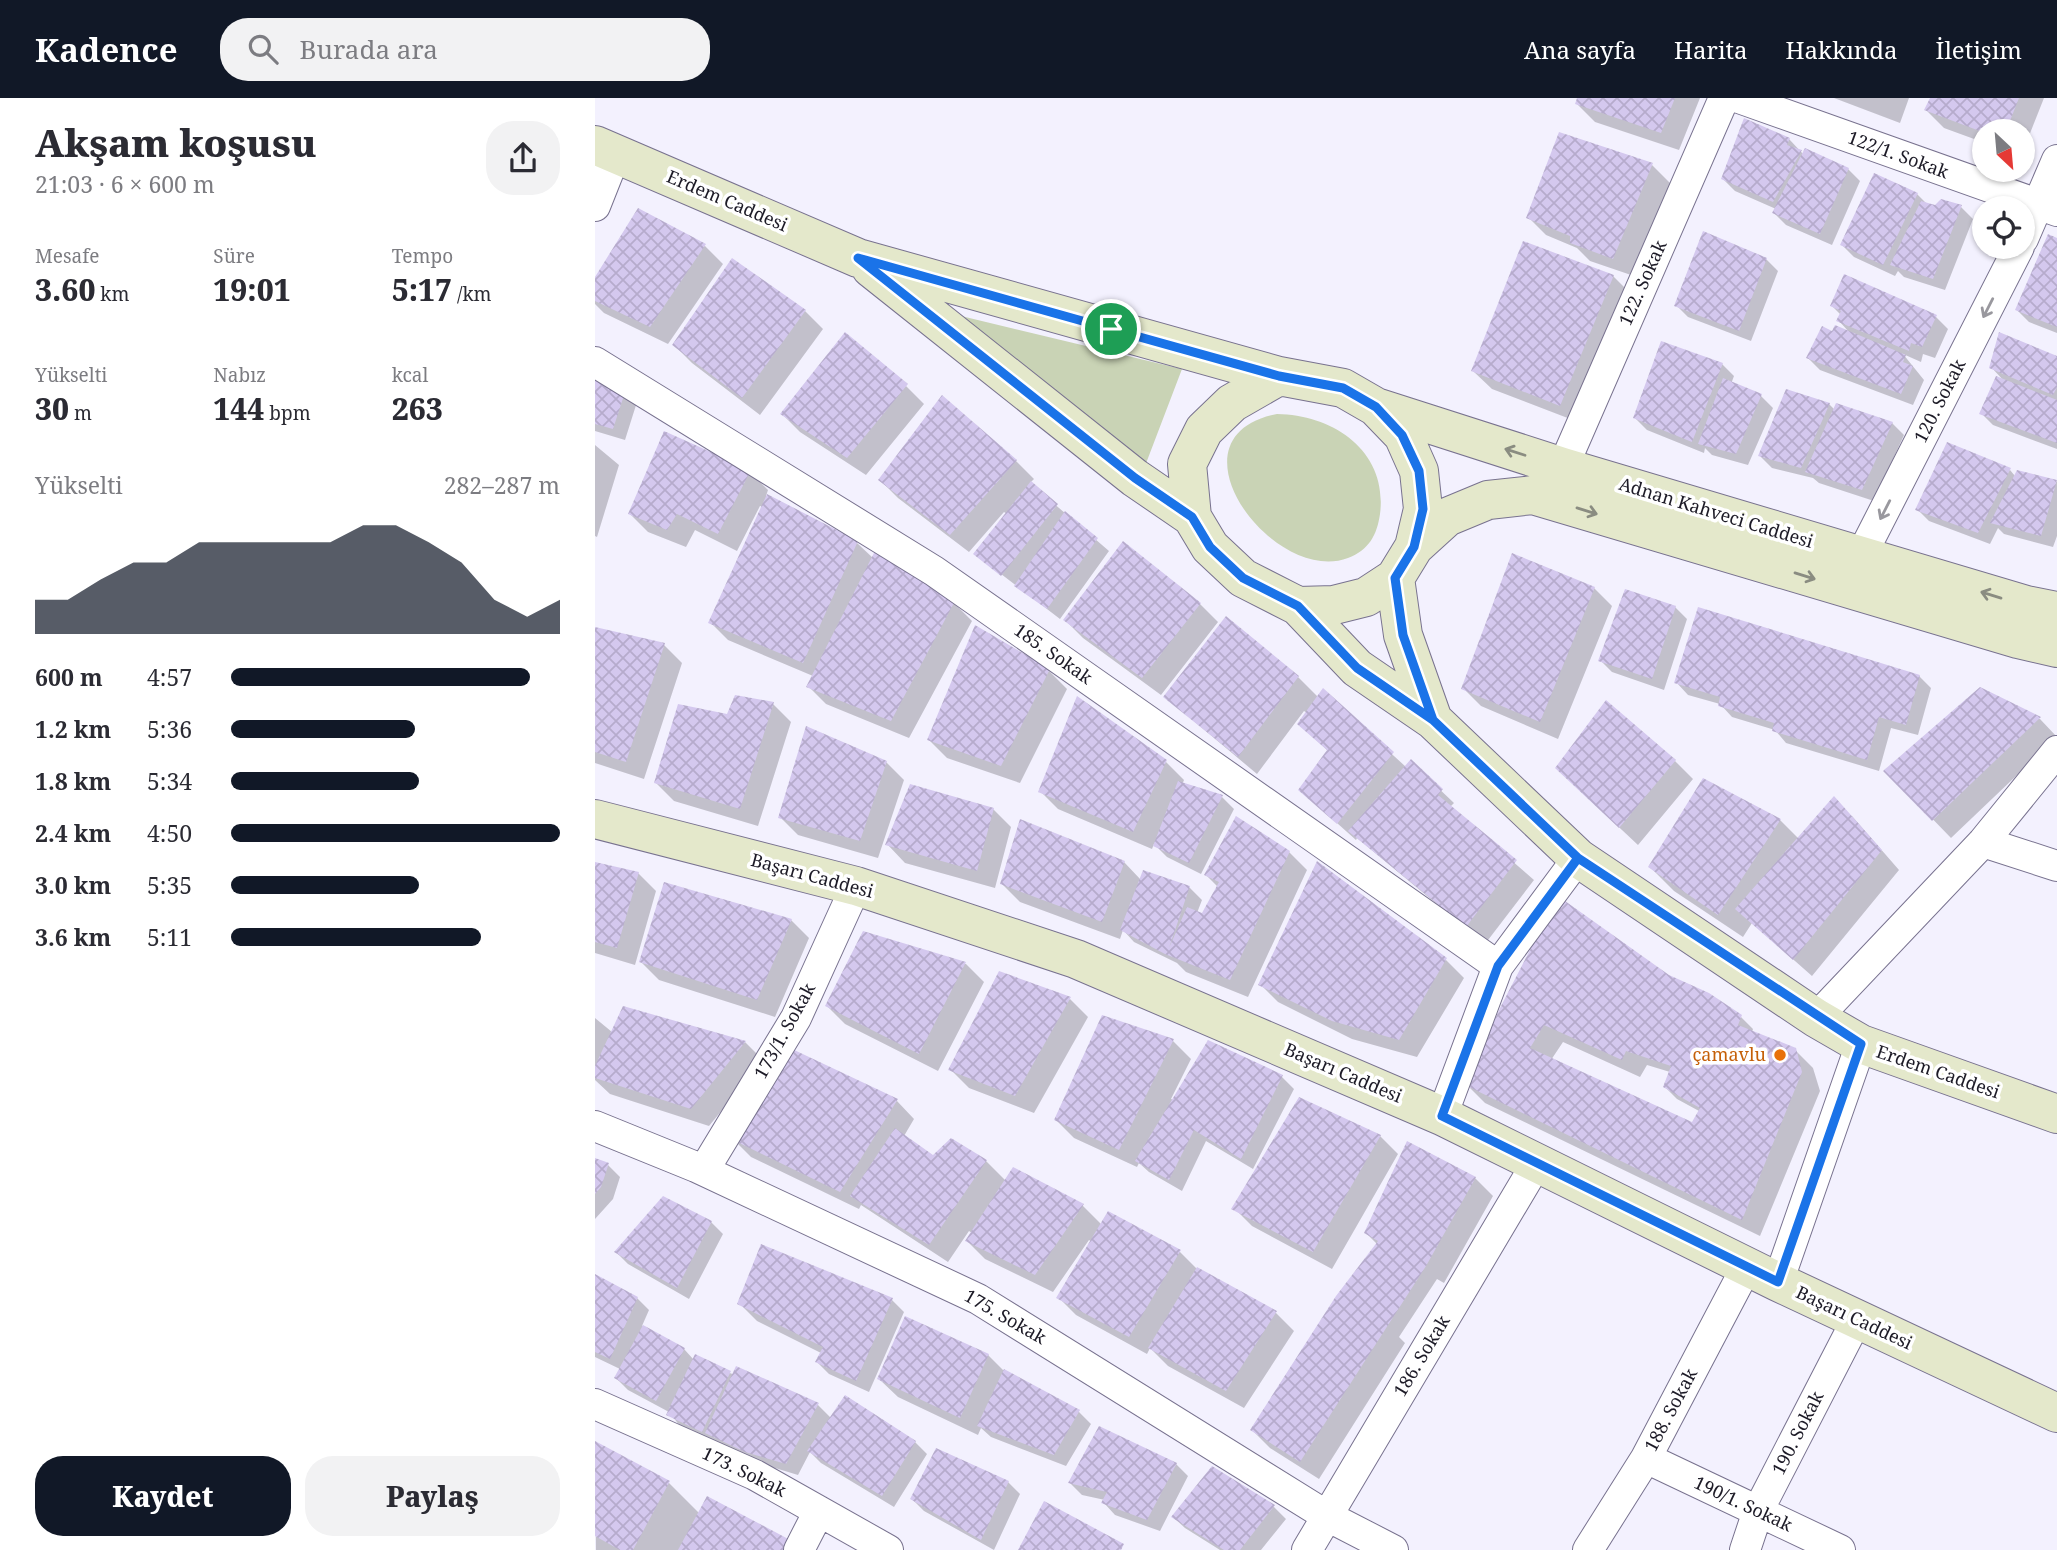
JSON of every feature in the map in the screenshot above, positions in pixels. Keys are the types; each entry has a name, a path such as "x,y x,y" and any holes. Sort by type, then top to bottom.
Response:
{"main road":[{"name":"Erdem Caddesi","path":"605,149 858,258 1279,376"},
{"name":"Erdem Caddesi","path":"858,258 1135,478 1192,517"},
{"path":"1405,562 1366,597 1334,605 1298,606 1243,578 1210,547 1192,517 1187,464 1204,430 1232,403 1279,376 1343,388 1376,407 1402,435 1419,471 1423,509 1405,562 1403,635 1433,720"},
{"name":"Adnan Kahveci Caddesi","path":"1376,407 1563,467 2026,605 2057,611"},
{"name":"Adnan Kahveci Caddesi","path":"1405,562 1447,517 1488,500 1533,495 2018,639 2057,648"},
{"name":"Erdem Caddesi","path":"1298,606 1357,668 1433,720 1578,858 1816,1018 1861,1044 2057,1114"},
{"name":"Başarı Caddesi","path":"595,819 856,887 1076,959 1442,1116 1763,1274 2057,1413"}],"street":[{"name":"122. Sokak","path":"1563,467 1724,98"},
{"name":"122/1. Sokak","path":"1739,98 2048,209"},
{"path":"595,206 605,149"},
{"path":"2035,225 2048,209 2057,160"},
{"name":"120. Sokak","path":"1861,556 2013,259"},
{"name":"185. Sokak","path":"595,362 934,571 1498,966"},
{"path":"1816,1018 1983,842 2057,751"},
{"path":"1983,842 2057,866"},
{"path":"1442,1116 1498,966 1578,858"},
{"name":"173/1. Sokak","path":"703,1170 796,1018 856,887"},
{"name":"188. Sokak","path":"1588,1550 1763,1274 1861,1044"},
{"name":"175. Sokak","path":"595,1126 703,1170 978,1299 1327,1516 1393,1550"},
{"name":"186. Sokak","path":"1307,1550 1538,1161"},
{"name":"190. Sokak","path":"1745,1550 1758,1511 1857,1319"},
{"name":"173. Sokak","path":"595,1404 755,1475 888,1550"},
{"name":"190/1. Sokak","path":"1646,1458 1840,1550"},
{"path":"799,1550 819,1511"}],"green space":[{"path":"957,315 1182,369 1145,466"},
{"path":"1277,414 1319,421 1353,441 1366,455 1375,472 1380,492 1380,514 1371,541 1355,555 1319,561 1289,551 1262,531 1241,505 1229,477 1229,450 1244,428"}],"building":[{"path":"1577,98 1675,98 1661,133 1575,104"},
{"path":"1930,98 2019,98 2011,119 1972,119 1972,128 1924,110"},
{"path":"1744,118 1790,138 1787,145 1802,150 1773,202 1721,179"},
{"path":"1559,132 1653,163 1613,259 1570,243 1570,236 1526,218"},
{"path":"1805,148 1849,168 1820,234 1772,213"},
{"path":"1874,173 1918,193 1883,265 1840,245"},
{"path":"1941,199 1962,205 1933,279 1890,265 1921,201 1935,205"},
{"path":"638,208 706,244 650,327 595,301 595,277"},
{"path":"1703,231 1767,258 1739,331 1674,306"},
{"path":"2048,234 2057,238 2057,327 2015,310"},
{"path":"1523,241 1614,275 1560,406 1471,371"},
{"path":"732,258 806,310 742,398 672,345"},
{"path":"1844,274 1937,315 1922,347 1911,343 1909,351 1836,321 1841,311 1830,306"},
{"path":"1835,325 1906,355 1903,362 1913,366 1901,394 1806,358 1822,326 1832,331"},
{"path":"845,332 908,384 847,458 780,414"},
{"path":"1999,332 2057,356 2057,387 2053,395 1989,368"},
{"path":"1661,341 1723,363 1692,442 1633,418"},
{"path":"595,376 626,389 613,429 595,424"},
{"path":"1996,376 2057,400 2057,443 1979,414"},
{"path":"1723,378 1762,394 1736,454 1698,444"},
{"path":"1786,389 1830,403 1801,468 1758,456"},
{"path":"942,395 1017,460 950,535 878,480"},
{"path":"1836,403 1893,422 1862,490 1805,472"},
{"path":"664,431 751,470 718,534 677,514 667,530 628,514"},
{"path":"1947,442 2011,468 1978,533 1915,510"},
{"path":"2017,470 2057,480 2041,536 1990,523"},
{"path":"1031,481 1058,504 1001,576 973,554"},
{"path":"767,494 858,541 803,663 708,623"},
{"path":"1065,511 1098,538 1047,609 1014,586"},
{"path":"1123,541 1201,603 1142,678 1063,620"},
{"path":"875,551 955,601 891,721 806,687"},
{"path":"1512,553 1595,587 1540,722 1461,689"},
{"path":"1625,589 1676,606 1652,679 1598,661"},
{"path":"1698,607 1920,675 1906,725 1879,717 1867,760 1772,731 1774,723 1718,706 1720,697 1674,683"},
{"path":"1226,616 1299,676 1238,757 1163,697"},
{"path":"975,625 1050,669 1001,766 927,740"},
{"path":"595,627 665,643 626,762 595,752"},
{"path":"1980,687 2041,717 1932,821 1883,771"},
{"path":"1323,688 1394,752 1337,824 1298,790 1327,750 1297,724"},
{"path":"735,695 774,702 740,809 654,783 678,704 727,714"},
{"path":"1077,696 1167,760 1133,832 1038,792"},
{"path":"1606,700 1676,760 1619,828 1555,768"},
{"path":"806,726 887,761 860,841 778,818"},
{"path":"1411,759 1443,789 1438,795 1517,860 1466,927 1348,831"},
{"path":"1703,778 1781,819 1718,915 1648,867"},
{"path":"1178,781 1223,795 1189,863 1153,846"},
{"path":"910,784 994,808 977,871 885,845"},
{"path":"1834,796 1882,850 1793,960 1735,909"},
{"path":"1236,816 1290,851 1230,980 1165,954 1120,930 1143,870 1190,886 1169,948 1187,907 1202,913 1219,882 1204,875"},
{"path":"1020,819 1125,861 1102,922 1000,884"},
{"path":"1317,861 1447,958 1399,1040 1332,1021 1258,985"},
{"path":"595,862 639,872 617,948 595,942"},
{"path":"664,882 792,919 757,1000 639,962"},
{"path":"1558,896 1669,975 1709,993 1742,1015 1738,1025 1796,1048 1802,1072 1742,1220 1465,1085 1501,1006","holes":["1544,1025 1622,1060 1626,1051 1671,1066 1663,1087 1700,1108 1692,1122 1530,1048"]},
{"path":"863,931 966,962 919,1054 825,1006"},
{"path":"999,971 1071,997 1015,1096 948,1070"},
{"path":"623,1006 746,1041 691,1109 595,1078 595,1066"},
{"path":"1102,1015 1174,1039 1119,1150 1054,1120"},
{"path":"1208,1040 1283,1075 1241,1159 1194,1130 1169,1180 1135,1161"},
{"path":"790,1048 898,1099 840,1192 731,1139"},
{"path":"1299,1097 1381,1135 1313,1252 1231,1209"},
{"path":"895,1128 933,1155 951,1138 987,1160 929,1245 850,1196"},
{"path":"1407,1141 1476,1177 1426,1266 1300,1462 1250,1430 1336,1296 1378,1241 1364,1233"},
{"path":"595,1158 609,1163 601,1187 595,1194"},
{"path":"1013,1167 1084,1204 1035,1275 965,1241"},
{"path":"663,1196 712,1221 677,1288 614,1252"},
{"path":"1108,1211 1181,1250 1129,1337 1056,1298"},
{"path":"761,1244 893,1298 856,1381 815,1362 823,1347 737,1304"},
{"path":"1197,1267 1277,1311 1226,1391 1148,1348"},
{"path":"595,1274 638,1297 610,1359 595,1352"},
{"path":"905,1316 989,1354 960,1418 877,1379"},
{"path":"643,1325 685,1348 656,1401 614,1378"},
{"path":"695,1354 731,1371 702,1432 666,1415"},
{"path":"736,1366 819,1403 786,1464 745,1452 705,1433"},
{"path":"1004,1369 1080,1410 1054,1455 977,1426"},
{"path":"845,1395 916,1441 882,1496 807,1451"},
{"path":"1099,1426 1177,1463 1147,1520 1101,1503 1107,1492 1068,1483"},
{"path":"595,1441 670,1481 633,1550 620,1550 595,1536"},
{"path":"936,1448 1009,1481 981,1540 910,1499"},
{"path":"1212,1466 1275,1505 1240,1550 1224,1550 1171,1517"},
{"path":"707,1496 792,1541 787,1550 678,1550"},
{"path":"1044,1501 1124,1544 1121,1550 1018,1550"}],"place":[{"name":"çamavlu","path":"1780,1055"}],"route":[{"path":"1111,329 858,258 1135,478 1192,517 1210,547 1243,578 1298,606 1357,668 1433,720 1506,789 1578,858 1816,1018 1861,1044 1778,1282 1538,1161 1442,1116 1498,966 1578,858 1433,720 1403,635 1395,578 1414,547 1423,509 1419,471 1402,435 1376,407 1343,388 1279,376 1111,329"}]}
